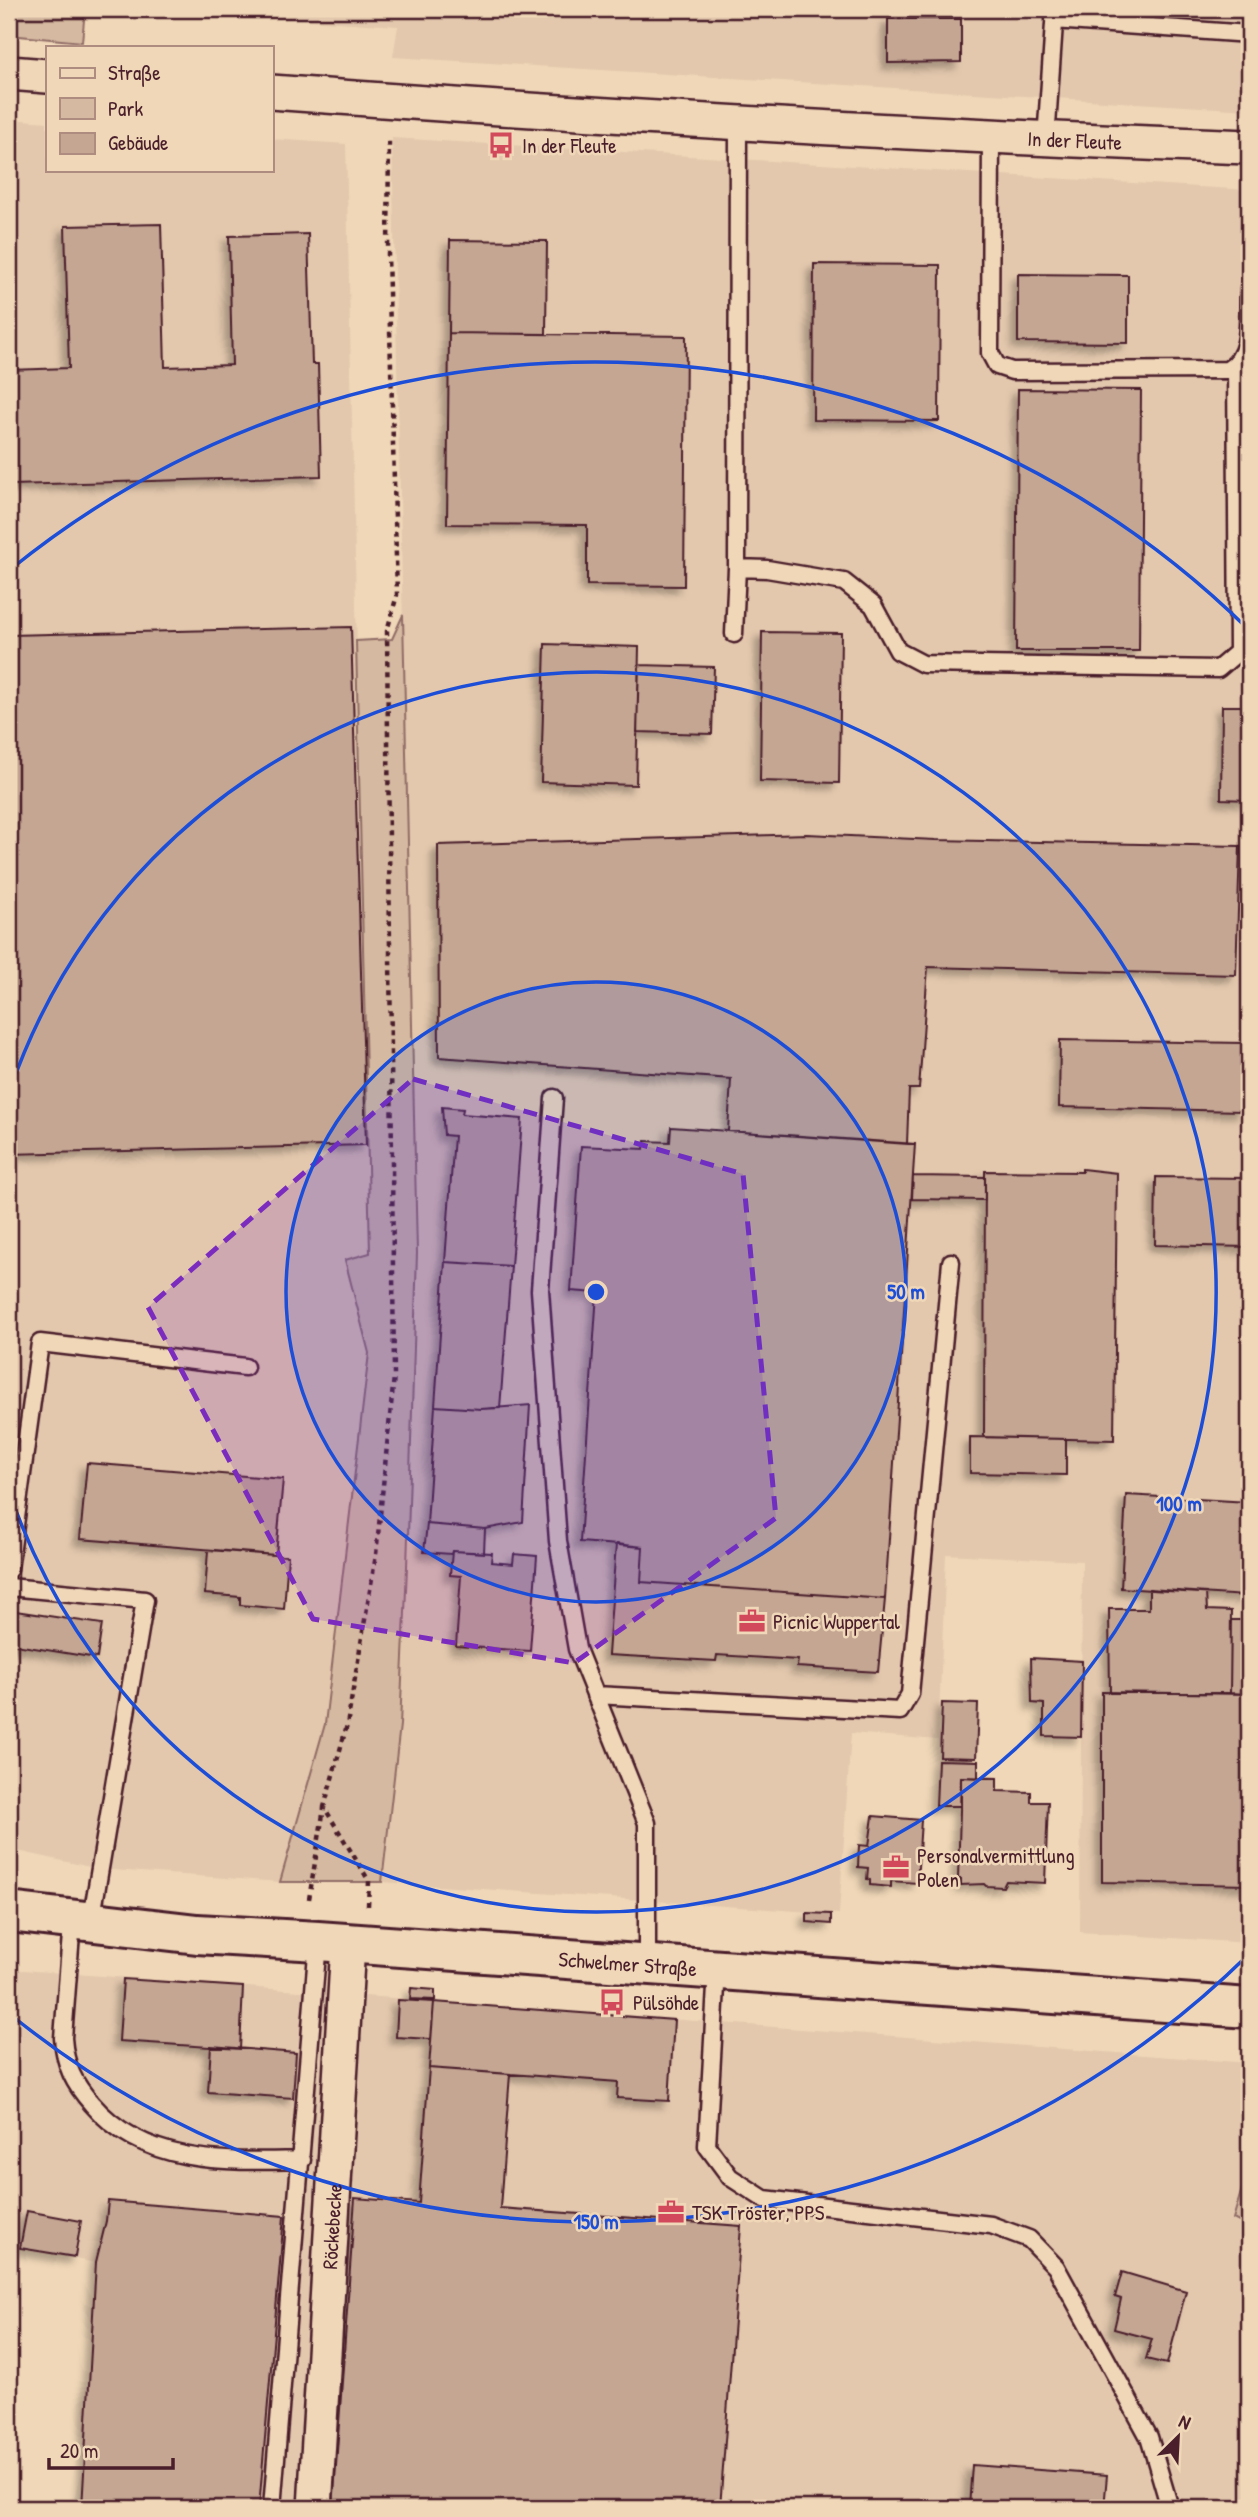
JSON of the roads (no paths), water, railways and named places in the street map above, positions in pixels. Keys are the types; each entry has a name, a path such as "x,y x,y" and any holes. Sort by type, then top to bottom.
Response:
{"main road":[{"name":"Schwelmer Straße","path":"9,1912 197,1934 1249,2007"}],"street":[{"path":"9,73 46,76"},
{"name":"In der Fleute","path":"273,92 738,123 1046,140 1249,147"},
{"name":"Röckebecke","path":"315,2508 333,1942"}],"lane":[{"path":"1046,140 1055,15 1249,34"},
{"path":"734,634 737,568 738,123"},
{"path":"991,136 990,353 997,366 1012,370 1227,370 1236,365 1245,351 1249,288"},
{"path":"737,568 767,569 844,582 873,605 898,651 923,664 1218,669 1238,652 1236,365"},
{"path":"554,1098 540,1290 558,1541 577,1649 647,1823 648,1964"},
{"path":"595,1695 900,1711 910,1694 912,1682 951,1262"},
{"path":"9,1569 40,1343 245,1367"},
{"path":"9,1587 145,1600 81,1922 63,2038 64,2057 73,2082 96,2109 130,2136 152,2148 176,2155 215,2160 302,2160"},
{"path":"272,2508 302,2160 333,1942"},
{"path":"718,1969 707,2146 730,2177 764,2199 991,2225 1029,2239 1056,2267 1149,2437 1170,2508"}],"place":[{"name":"In der Fleute","path":"501,145"},
{"name":"Picnic Wuppertal","path":"752,1621"},
{"name":"Personalvermittlung Polen","path":"896,1867"},
{"name":"Pülsöhde","path":"612,2002"},
{"name":"TSK Tröster, PPS","path":"671,2212"}]}
